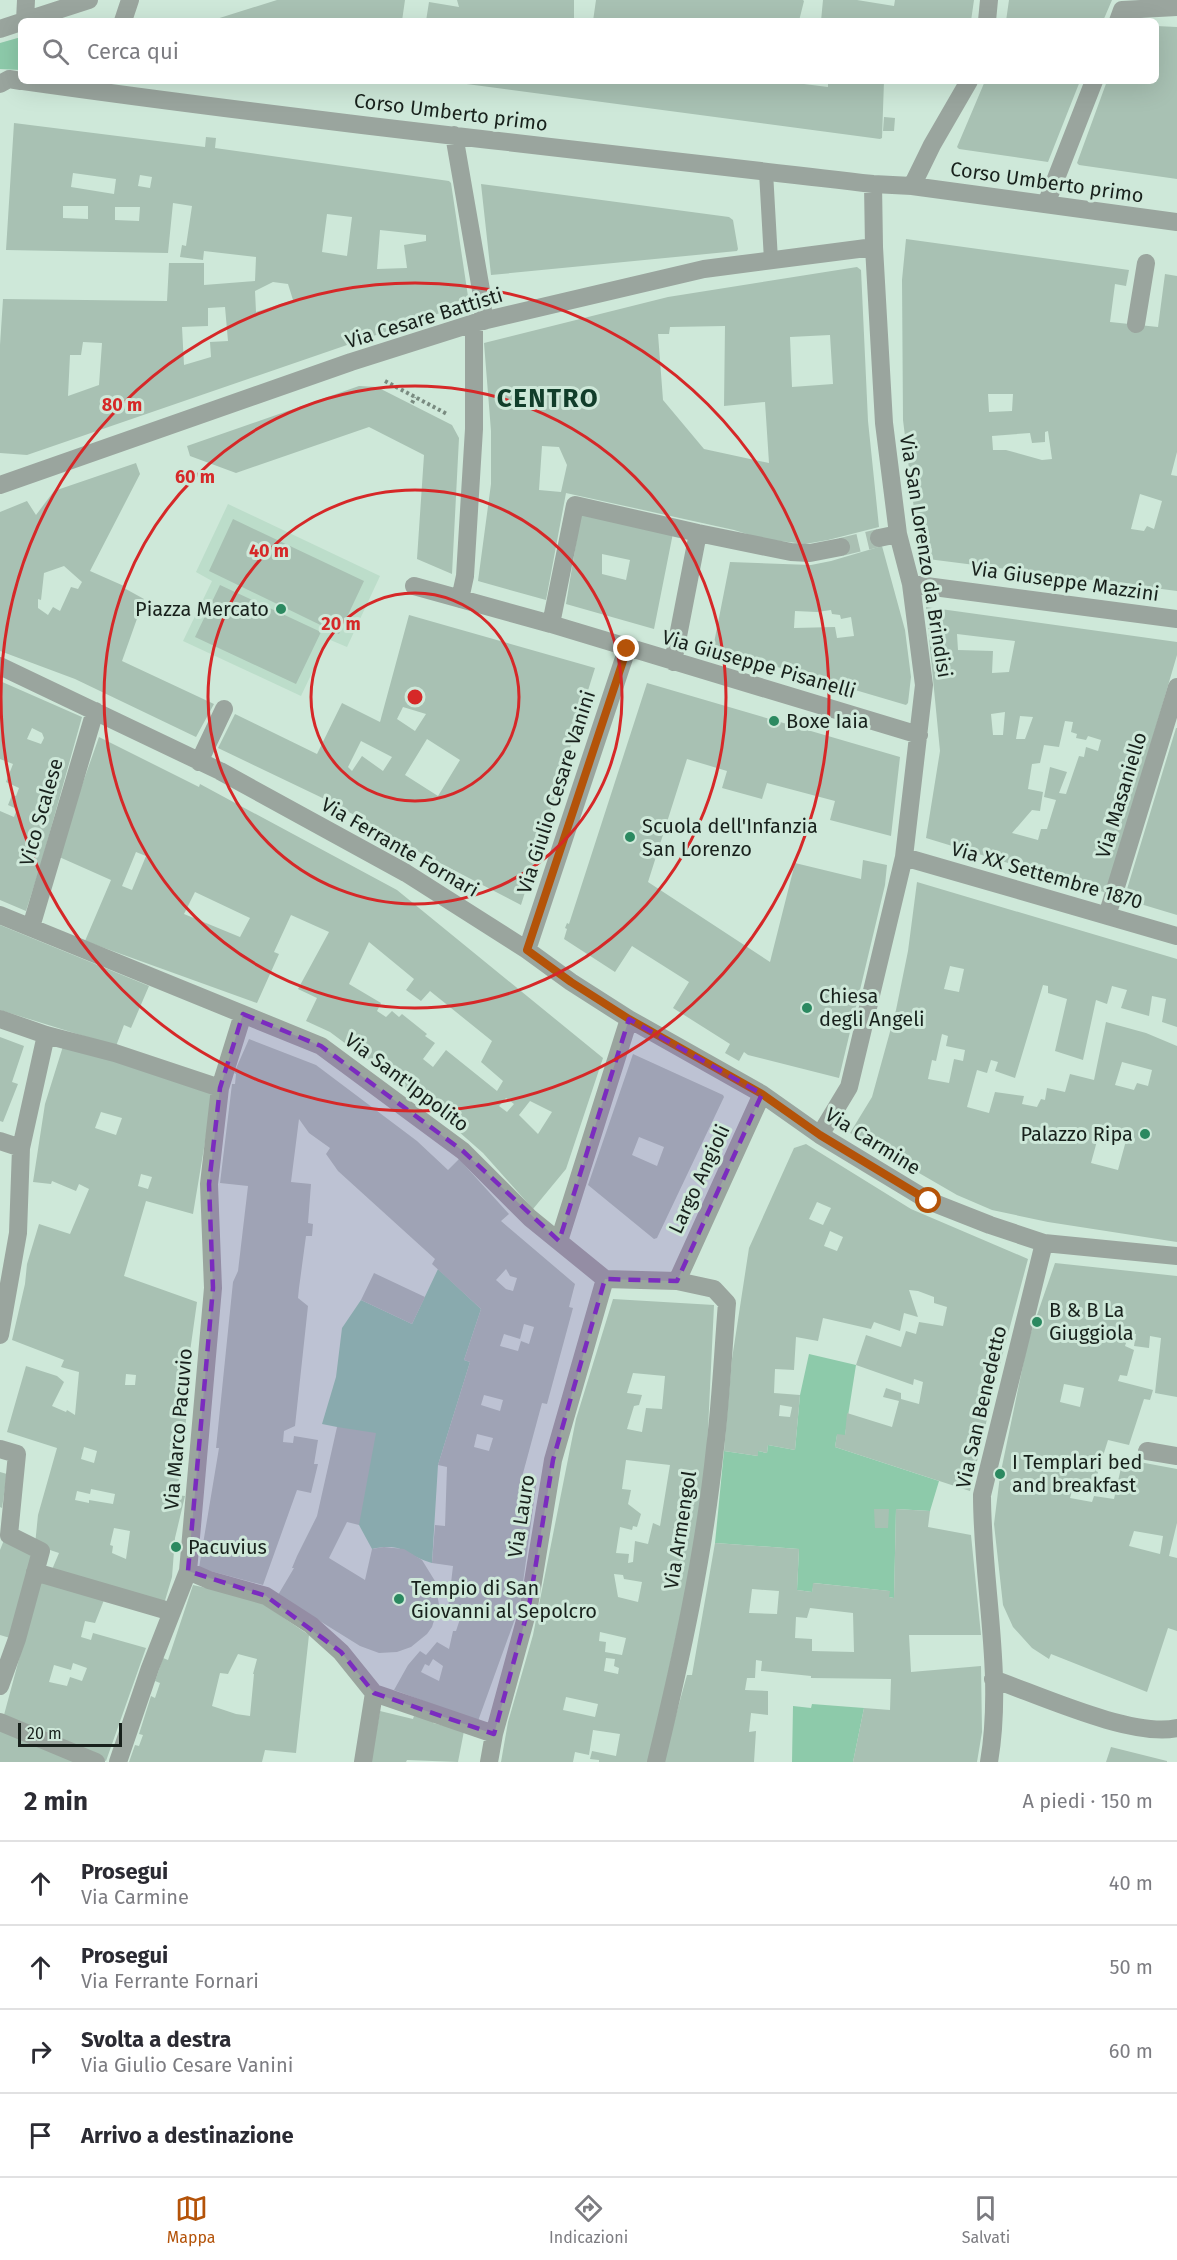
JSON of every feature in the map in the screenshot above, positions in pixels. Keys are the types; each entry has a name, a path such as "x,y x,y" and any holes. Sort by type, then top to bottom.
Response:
{"street":[{"path":"24,18 26,0"},
{"path":"33,18 89,0"},
{"path":"124,18 130,0"},
{"path":"987,18 989,0"},
{"path":"1119,18 1122,9 1177,7"},
{"path":"0,29 18,23"},
{"name":"Corso Umberto primo","path":"0,84 9,79 18,80"},
{"name":"Corso Umberto primo","path":"65,84 123,88 454,135 873,184 912,186 1177,222"},
{"path":"912,186 967,84"},
{"path":"1046,204 1093,84"},
{"path":"454,135 481,290 465,576 460,599"},
{"name":"Via San Lorenzo da Brindisi","path":"820,1135 849,1087 904,857 924,685 911,584 898,534 884,423 874,247 873,184"},
{"name":"Via Cesare Battisti","path":"0,485 351,362 479,322 704,269 874,247"},
{"path":"1136,324 1146,263"},
{"path":"551,624 575,505 791,552 810,553 841,547"},
{"path":"673,662 698,533"},
{"path":"879,538 898,534"},
{"name":"Via Giuseppe Mazzini","path":"911,584 1177,620"},
{"name":"Via Giuseppe Pisanelli","path":"414,586 551,624 627,649 919,735"},
{"name":"Via Giulio Cesare Vanini","path":"527,950 627,649"},
{"name":"Via Ferrante Fornari","path":"0,666 230,776 406,873 527,950 571,982 629,1019 762,1094"},
{"name":"Via Masaniello","path":"1107,916 1177,687"},
{"path":"199,762 224,709"},
{"name":"Vico Scalese","path":"31,927 95,711"},
{"name":"Via XX Settembre 1870","path":"904,857 1177,936"},
{"name":"Via Sant'Ippolito","path":"0,915 321,1046 463,1151 526,1214 559,1241"},
{"name":"Via Marco Pacuvio","path":"118,1762 150,1668 188,1571 213,1288 209,1184 220,1088 243,1014"},
{"path":"0,1019 46,1035 115,1053 220,1088"},
{"path":"629,1019 559,1241 605,1279 677,1281"},
{"path":"0,1335 18,1233 21,1148 46,1035"},
{"name":"Via Carmine","path":"762,1094 820,1135 929,1201 990,1225 1044,1243 1177,1256"},
{"name":"Largo Angioli","path":"677,1281 762,1094"},
{"path":"0,1141 21,1148"},
{"name":"Via San Benedetto","path":"989,1762 994,1736 993,1679 982,1536 982,1495 1044,1243"},
{"name":"Via Lauro","path":"489,1762 494,1734 529,1606 553,1460 605,1279"},
{"name":"Via Armengol","path":"656,1762 678,1672 697,1570 715,1449 727,1303 714,1289 677,1281"},
{"path":"0,1449 17,1454 9,1535 40,1551 17,1639 0,1686"},
{"path":"1148,1451 1177,1456"},
{"path":"188,1571 209,1580 266,1596 302,1619 341,1652 374,1693 494,1734"},
{"path":"35,1572 172,1612"},
{"path":"993,1679 1118,1724 1164,1731 1177,1728"},
{"path":"363,1762 374,1693"},
{"path":"0,1722 96,1762"}],"lane":[{"path":"766,172 771,261"}],"path":[{"path":"379,378 454,418"},
{"path":"412,403 415,396"}],"highlighted area":[{"path":"243,1014 321,1046 463,1151 559,1241 629,1019 762,1094 677,1281 605,1279 553,1460 529,1606 494,1734 374,1693 341,1652 266,1596 188,1571 213,1288 209,1184 220,1088"}],"shaded area":[{"name":"Piazza Mercato","path":"228,504 380,576 347,647 328,639 301,696 183,641 212,581 196,572"}],"green space":[{"path":"18,38 18,70 0,69 0,43"},
{"path":"438,1269 481,1309 464,1360 470,1362 438,1465 432,1563 392,1547 372,1549 359,1525 337,1427 322,1424 336,1377 342,1328 361,1300 412,1324"},
{"path":"809,1354 856,1365 845,1435 837,1435 835,1447 939,1481 930,1511 896,1509 894,1598 889,1597 889,1591 814,1583 812,1592 797,1590 799,1549 715,1543 724,1451 758,1456 758,1451 767,1453 768,1445 795,1450 800,1395"},
{"path":"812,1704 864,1708 853,1762 792,1762 793,1706 811,1708"}],"building":[{"path":"277,0 405,0 402,18 220,18"},
{"path":"457,0 574,0 574,18 426,18 429,2 459,7"},
{"path":"596,0 804,1 800,18 593,18"},
{"path":"823,0 857,0 894,6 895,0 974,0 971,18 821,18"},
{"path":"1009,0 1112,0 1104,18 1006,18"},
{"path":"1159,26 1177,27 1177,179 1077,163 1106,84 1159,84"},
{"path":"467,84 804,84 828,87 828,84 884,84 882,138"},
{"path":"984,84 1079,84 1048,162 957,147"},
{"path":"884,117 895,118 894,131 883,131"},
{"path":"14,123 205,147 206,137 216,138 215,148 449,181 469,303 27,455 0,453 0,345 3,299 167,301 169,263 204,263 204,285 255,281 256,257 204,251 203,260 180,257 182,245 186,246 192,206 173,203 168,253 6,250","holes":["73,173 116,179 114,194 71,187","140,175 152,177 150,188 138,186","63,206 88,206 88,219 63,218","115,207 140,207 139,221 115,220","327,214 352,217 347,256 322,252","380,230 426,235 426,241 404,245 407,268 377,269","273,282 288,284 293,300 256,312 255,291","225,307 228,341 210,342 211,357 184,365 182,327 208,326 208,308","83,342 102,343 99,385 68,396 70,355 81,355"]},
{"path":"481,184 729,217 733,220 738,249 737,251 491,275"},
{"path":"906,239 1129,270 1126,286 1115,284 1110,322 1158,327 1165,274 1177,276 1177,452 1171,475 1177,476 1177,591 920,558 903,420 902,280","holes":["988,394 1013,394 1012,411 989,412","1048,431 1052,459 1042,460 1006,450 993,450 992,436 1030,433 1032,443 1045,442 1045,432","1140,494 1162,501 1154,529 1147,526 1144,531 1131,529"]},
{"path":"857,267 861,270 868,421 879,527 805,544 763,539 734,530 566,493 546,600 478,581 491,484 491,431 484,343 668,297","holes":["725,326 724,406 765,402 769,463 704,449 663,400 658,334 669,334 670,327","830,335 833,384 792,387 790,337","542,446 559,447 567,465 561,492 539,490"]},
{"path":"359,386 377,387 452,425 459,438 452,574 417,559 424,455 369,427 236,473 190,456 187,446"},
{"path":"136,463 140,474 90,571 124,586 144,599 122,661 214,704 196,737 75,679 0,651 0,512 27,501 36,515 54,491","holes":["64,566 82,582 78,589 71,587 60,611 53,607 48,615 38,608 44,573"]},
{"path":"581,513 673,533 654,629 566,604","holes":["602,554 630,560 626,580 602,574"]},
{"path":"233,519 364,581 339,634 209,571"},
{"path":"882,546 905,630 911,677 906,705 713,648 730,562 811,565","holes":["831,610 832,614 840,615 841,619 851,617 854,636 837,638 835,627 794,628 795,611"]},
{"path":"220,585 321,632 296,684 195,637"},
{"path":"926,607 1177,642 1177,655 1107,893 926,838 940,751","holes":["957,634 1015,641 1009,672 992,673 993,651 958,650","1005,712 1003,735 993,735 991,714","1020,716 1033,717 1025,739 1016,739","1065,721 1073,722 1071,732 1077,734 1076,738 1086,740 1088,736 1101,740 1098,751 1086,747 1084,757 1079,756 1066,794 1059,793 1067,772 1050,767 1044,797 1056,800 1047,829 1041,829 1038,840 1012,833 1032,810 1040,811 1043,792 1028,789 1032,764 1040,763 1044,745 1059,747"]},
{"path":"409,615 595,668 521,905 411,848 335,804 218,748 235,714 317,754 342,703 380,722","holes":["403,707 426,714 415,731 397,719","427,739 460,760 438,796 405,775","361,741 392,757 383,771 362,756 352,771 348,767"]},
{"path":"0,681 82,717 26,911 0,900 0,811 14,817 17,809 8,805 12,795 16,796 19,788 6,782 13,764 0,759","holes":["32,728 42,733 44,738 41,744 27,739"]},
{"path":"647,683 900,757 891,836 830,820 835,801 767,783 762,799 722,788 727,771 687,759 648,882 770,962 795,863 861,879 863,860 887,865 885,885 839,1078 748,1055 744,1052 739,1061 725,1053 730,1044 673,1008 689,982 632,946 615,972 564,939 567,929 565,928 567,923 569,924"},
{"path":"1177,728 1177,915 1124,899"},
{"path":"99,737 199,787 200,784 397,890 603,1058 566,1169 533,1209 483,1153 433,1109 330,1032 306,1021 317,998 298,989 329,932 291,915 274,952 279,954 257,1003 85,941 111,880 57,856","holes":["136,852 146,856 132,890 122,886","195,892 250,918 240,937 184,914","369,942 414,979 406,990 421,1001 430,991 492,1041 481,1062 503,1081 497,1091 446,1050 433,1067 423,1059 435,1043 425,1036 427,1034 402,1014 399,1017 392,1011 386,1017 377,1011 381,1003 349,984","506,1098 514,1104 507,1112 499,1106","530,1101 552,1112 538,1134 519,1115"]},
{"path":"917,882 1177,959 1177,1027 1162,1022 1166,999 1152,996 1149,1016 1121,1008 1127,990 1112,986 1107,1004 1096,1000 1083,1060 1055,1051 1067,999 1048,993 1048,986 1043,985 1015,1078 995,1071 998,1062 991,1060 987,1073 977,1070 967,1107 989,1113 995,1092 1024,1096 1022,1104 1037,1107 1041,1099 1045,1100 1047,1088 1065,1092 1070,1074 1094,1080 1106,1022 1146,1033 1177,1046 1177,1242 1048,1222 992,1210 957,1195 850,1133 872,1097 896,1010 908,951","holes":["950,966 964,969 959,992 944,989","942,1034 948,1036 946,1046 965,1050 963,1061 954,1059 949,1083 928,1079 932,1060 936,1061","1122,1062 1152,1070 1148,1086 1137,1083 1134,1090 1115,1085","1100,1130 1127,1137 1118,1170 1091,1163"]},
{"path":"0,925 149,986 131,1028 124,1025 116,1046 0,1010"},
{"path":"0,1037 24,1046 12,1082 18,1084 3,1122 0,1121"},
{"path":"249,1039 316,1065 417,1141 448,1170 459,1159 509,1214 501,1221 575,1284 569,1307 573,1308 547,1404 542,1403 522,1477 537,1479 520,1605 478,1721 394,1690 408,1665 420,1651 426,1655 437,1642 449,1649 453,1631 456,1631 460,1619 447,1617 453,1566 432,1563 435,1525 445,1526 447,1467 438,1465 470,1362 464,1360 481,1309 432,1264 435,1259 338,1171 326,1154 330,1148 309,1133 299,1119 291,1182 311,1184 308,1223 313,1224 312,1236 306,1236 298,1298 308,1306 295,1426 284,1431 283,1442 293,1443 294,1436 318,1440 314,1464 318,1464 311,1493 297,1490 263,1585 199,1568 219,1448 216,1448 233,1282 238,1271 248,1186 220,1183 232,1084 235,1084 236,1074 234,1073","holes":["506,1269 510,1276 517,1278 513,1291 506,1289 496,1280","524,1324 534,1327 529,1344 521,1341 518,1351 500,1346 504,1334 520,1339","484,1395 503,1400 500,1411 481,1405","477,1434 493,1438 489,1451 474,1447","433,1659 443,1666 439,1681 421,1672 425,1664 429,1666"]},
{"path":"64,1043 213,1094 193,1214 146,1201 124,1276 197,1302 186,1380 186,1420 177,1495 185,1496 175,1538 172,1577 164,1604 51,1572 59,1553 35,1545 38,1515 57,1448 7,1432 26,1366 57,1376 64,1382 52,1406 75,1415 79,1372 61,1367 64,1360 12,1340 25,1284 27,1264 39,1224 70,1234 89,1189 79,1184 76,1191 52,1181 51,1184 33,1182 45,1104","holes":["101,1112 122,1118 116,1135 95,1128","141,1174 152,1177 148,1189 138,1186","126,1374 136,1375 135,1385 125,1385","84,1447 97,1451 94,1463 81,1459","91,1489 115,1494 113,1504 75,1500 77,1491 90,1494","114,1528 130,1531 126,1559 112,1553 113,1546 110,1545"]},
{"path":"633,1054 723,1095 657,1238 654,1239 588,1185","holes":["639,1137 664,1147 657,1166 632,1155"]},
{"path":"806,1144 911,1209 1028,1259 970,1491 835,1447 837,1434 845,1435 847,1413 892,1427 899,1401 883,1397 886,1388 901,1393 901,1399 919,1404 923,1382 914,1379 913,1385 856,1365 866,1335 901,1347 906,1331 916,1334 919,1322 943,1326 947,1307 934,1303 934,1297 918,1291 909,1290 918,1317 904,1313 900,1331 874,1322 871,1329 823,1318 818,1341 796,1337 794,1370 775,1369 774,1393 800,1395 795,1450 768,1445 767,1453 758,1451 758,1456 724,1451 732,1359 749,1248 794,1148","holes":["817,1202 831,1208 823,1225 809,1219","830,1231 843,1237 837,1251 824,1246","780,1405 792,1407 790,1417 779,1416"]},
{"path":"1055,1263 1177,1276 1177,1397 1155,1393 1161,1338 1150,1336 1149,1348 1134,1346 1136,1334 1129,1334 1125,1346 1134,1350 1127,1376 1120,1375 1118,1381 1153,1390 1150,1400 1144,1399 1129,1445 1108,1440 1092,1491 1073,1487 1070,1498 1092,1502 1094,1496 1114,1499 1123,1459 1177,1469 1177,1523 1169,1556 1177,1558 1177,1631 1168,1628 1147,1692 1051,1654 1049,1659 1032,1648 1013,1627 1003,1605 994,1524 1000,1476 1028,1341","holes":["1064,1384 1084,1388 1080,1407 1060,1402","1134,1531 1163,1536 1160,1554 1129,1546"]},
{"path":"374,1273 425,1297 412,1324 361,1300"},
{"path":"613,1299 714,1305 706,1471 690,1571 649,1762 599,1762 599,1760 590,1759 592,1751 616,1756 620,1734 593,1730 589,1755 575,1752 573,1762 501,1762 508,1722 533,1635 576,1419","holes":["633,1373 665,1376 662,1409 646,1408 642,1432 627,1429 634,1406 639,1405 642,1395 627,1393","626,1460 670,1465 660,1526 653,1523 648,1544 635,1541 633,1562 628,1563 629,1554 616,1553 620,1527 632,1530 633,1526 637,1527 641,1514 628,1504 631,1490 622,1489","614,1574 623,1575 624,1579 642,1582 638,1602 618,1597","600,1632 626,1638 622,1655 605,1652 606,1642 599,1641","606,1658 615,1659 614,1666 619,1668 618,1674 604,1671","566,1697 598,1704 595,1717 563,1710"]},
{"path":"337,1427 376,1433 359,1525 347,1522 329,1558 365,1580 372,1549 384,1547 404,1549 422,1560 435,1581 439,1605 432,1627 411,1647 397,1652 379,1653 360,1646 278,1595 294,1568 292,1568 297,1556 317,1516"},
{"path":"0,1472 7,1474 2,1508 0,1507"},
{"path":"874,1509 889,1509 888,1528 875,1528"},
{"path":"896,1509 930,1511 928,1527 971,1535 981,1635 909,1635 911,1672 981,1666 982,1732 977,1762 853,1762 864,1708 890,1710 891,1679 811,1678 811,1676 761,1671 762,1661 756,1660 755,1678 747,1678 745,1690 768,1691 768,1715 751,1713 749,1732 756,1731 754,1762 663,1762 687,1675 692,1675 715,1543 799,1549 797,1590 812,1592 813,1583 890,1591 889,1597 894,1598","holes":["752,1589 779,1591 777,1614 749,1613","810,1608 853,1613 854,1652 812,1651 812,1639 795,1638 796,1617 807,1618"]},
{"path":"4,1540 34,1551 10,1638 0,1635 0,1550"},
{"path":"40,1581 104,1600 95,1623 85,1621 81,1637 91,1640 93,1633 146,1648 106,1761 45,1735 47,1732 4,1715","holes":["73,1663 87,1668 82,1681 70,1677 67,1686 49,1682 54,1665 71,1670"]},
{"path":"193,1585 256,1599 309,1635 296,1753 265,1750 262,1762 129,1762 135,1745 139,1746 143,1735 139,1734 151,1696 155,1698 160,1683 155,1681 163,1658 168,1660","holes":["238,1654 257,1659 253,1674 250,1716 212,1706 220,1673 228,1674"]},
{"path":"380,1711 413,1719 414,1716 434,1720 433,1723 464,1731 458,1762 407,1760 406,1762 371,1762"},
{"path":"0,1729 79,1762 0,1762"},
{"path":"1111,1747 1167,1761 1167,1762 1106,1762"}],"tunnel":[{"path":"841,547 879,538"}],"place":[{"name":"Piazza Mercato","path":"281,609"},
{"name":"Boxe Iaia","path":"774,721"},
{"name":"Scuola dell'Infanzia San Lorenzo","path":"630,837"},
{"name":"Chiesa degli Angeli","path":"807,1008"},
{"name":"Palazzo Ripa","path":"1145,1134"},
{"name":"B & B La Giuggiola","path":"1037,1322"},
{"name":"I Templari bed and breakfast","path":"1000,1474"},
{"name":"Pacuvius","path":"176,1547"},
{"name":"Tempio di San Giovanni al Sepolcro","path":"399,1599"}],"district":[{"name":"CENTRO","path":"548,398"}],"route":[{"path":"627,649 527,950 571,982 629,1019 762,1094 820,1135 929,1201"}]}
